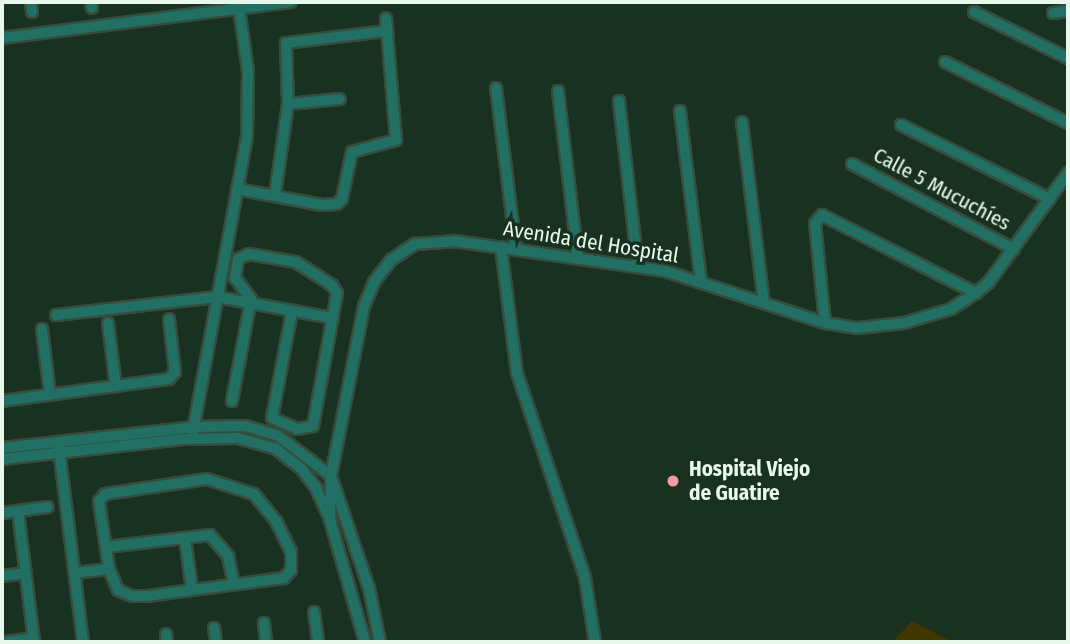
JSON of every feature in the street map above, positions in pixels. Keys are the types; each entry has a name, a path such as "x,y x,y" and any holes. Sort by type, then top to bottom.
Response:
{"street":[{"path":"2,38 216,6 239,8 291,2"},
{"path":"192,438 237,189 249,98 239,8"},
{"path":"1053,13 1068,11"},
{"path":"974,12 1068,58"},
{"path":"237,189 337,204 342,199 352,152 396,140 386,18"},
{"path":"275,195 288,104 285,47 290,40 387,31"},
{"path":"945,62 1068,123"},
{"path":"496,88 516,249"},
{"path":"558,91 578,258"},
{"path":"288,104 340,99"},
{"path":"619,101 638,267"},
{"path":"680,111 702,283"},
{"path":"742,122 764,303"},
{"path":"901,125 1050,200"},
{"name":"Calle 5 Mucuchíes","path":"852,164 1014,249"},
{"name":"Avenida del Hospital","path":"330,520 331,476 364,306 374,282 391,260 415,244 454,241 638,267 702,283 825,323 859,328 904,323 951,309 976,293 1014,249 1068,173"},
{"path":"825,323 816,223 822,215 976,293"},
{"path":"501,247 517,373 581,565 595,642"},
{"path":"232,401 249,304 249,294 234,278 238,258 249,254 296,262 332,285 337,293 313,426 297,429 276,422 272,412 292,311"},
{"path":"56,315 217,297 333,318"},
{"path":"2,401 161,382 175,372 169,319"},
{"path":"108,323 116,387"},
{"path":"43,329 50,395"},
{"path":"2,459 59,447 194,426 245,426 277,436 331,476 369,589 380,642"},
{"path":"2,448 237,438 275,448 312,475 331,476"},
{"path":"59,447 83,642"},
{"path":"301,468 330,520 365,642"},
{"path":"207,479 230,483 254,494 276,521 291,552 292,570 284,578 132,596 118,590 106,547 99,501 105,494 207,479"},
{"path":"2,513 48,507"},
{"path":"6,642 34,640 18,511"},
{"path":"106,547 210,535 228,556 234,584"},
{"path":"185,537 192,590"},
{"path":"75,573 110,569"},
{"path":"2,576 26,573"},
{"path":"314,612 318,642"},
{"path":"264,623 266,642"},
{"path":"214,628 216,642"}],"shaded area":[{"path":"912,621 952,642 892,642"}],"place":[{"name":"Hospital Viejo de Guatire","path":"673,481"}]}
